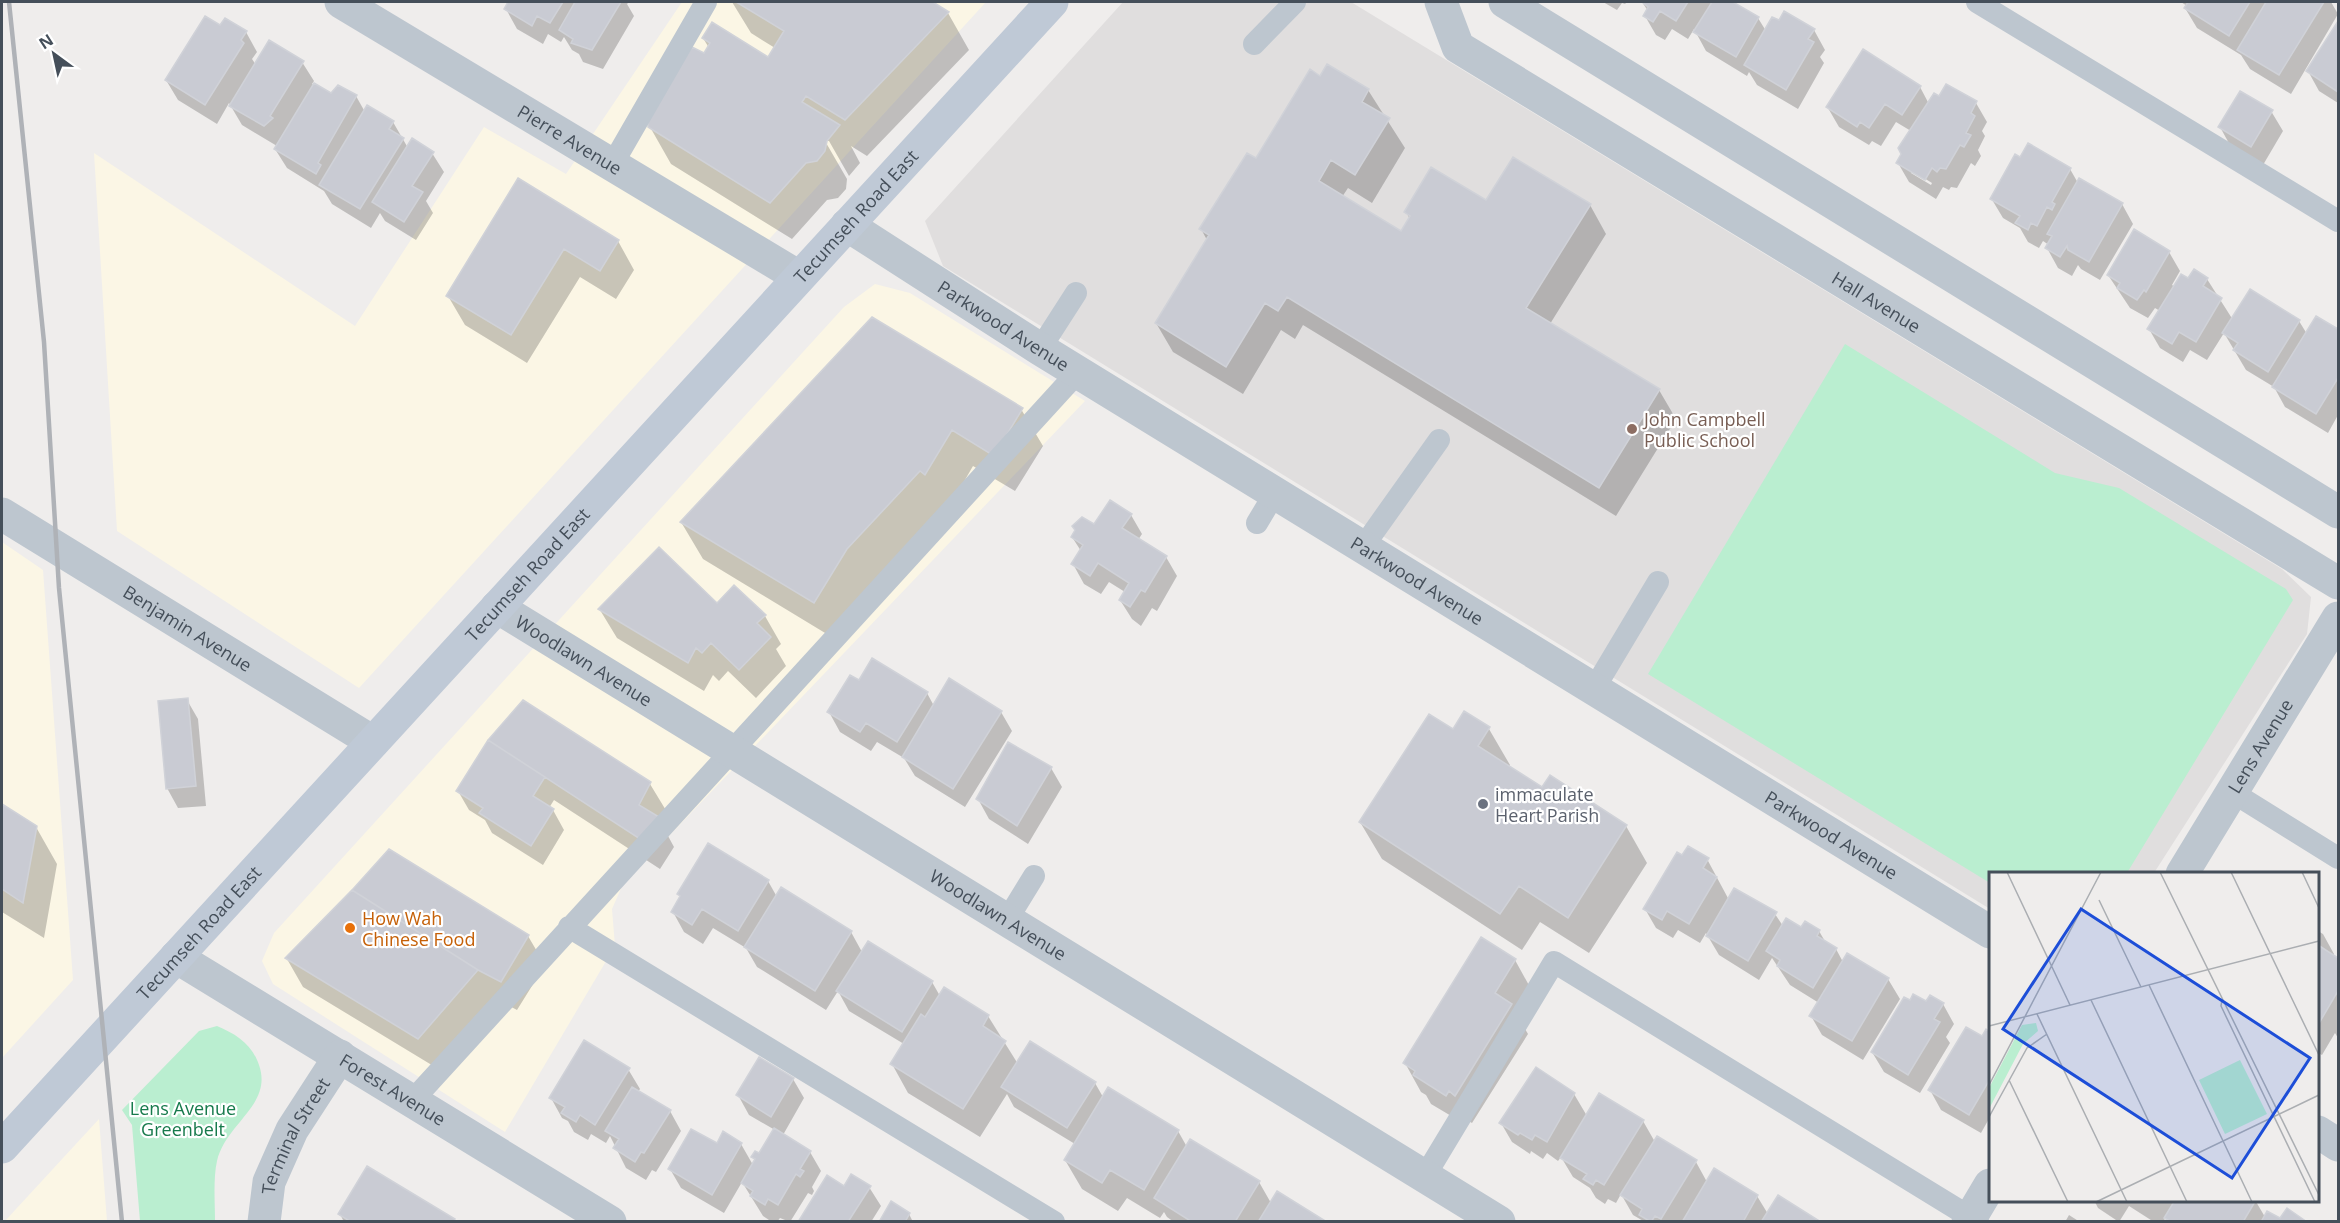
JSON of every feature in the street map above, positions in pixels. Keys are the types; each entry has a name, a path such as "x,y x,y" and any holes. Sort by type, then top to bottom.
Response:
{"main road":[{"name":"Tecumseh Road East","path":"2,1147 1052,2"}],"street":[{"name":"Pierre Avenue","path":"341,2 799,277"},
{"name":"Hall Avenue","path":"1441,2 1458,47 2338,583"},
{"path":"1505,2 2338,512"},
{"name":"Parkwood Avenue","path":"847,225 1077,372 1989,931"},
{"name":"Benjamin Avenue","path":"2,514 373,742"},
{"name":"Woodlawn Avenue","path":"497,607 1499,1221"},
{"name":"Lens Avenue","path":"2183,872 2338,618"},
{"name":"Forest Avenue","path":"176,957 610,1221"},
{"name":"Terminal Street","path":"264,1221 269,1182 292,1130 340,1056"},
{"path":"2319,1133 2338,1145"},
{"path":"1972,1220 1989,1187"}],"lane":[{"path":"612,165 706,2"},
{"path":"1254,44 1295,2"},
{"path":"1977,2 2338,221"},
{"path":"1040,349 1076,293"},
{"path":"412,1101 1077,372"},
{"path":"1363,547 1439,440"},
{"path":"1257,523 1275,493"},
{"path":"1594,689 1658,582"},
{"path":"2232,792 2338,858"},
{"path":"1007,920 1034,876"},
{"path":"569,927 1054,1221"},
{"path":"1425,1176 1554,962 1972,1220"}],"shaded area":[{"path":"682,2 986,2 359,688 117,531 94,153 355,326 484,127 566,174"},
{"name":"John Campbell Public School","path":"1123,2 1351,2 2282,569 2311,597 2307,634 2155,872 1989,872 1989,908 943,266 925,221"},
{"path":"875,284 910,293 1085,401 623,884 612,909 615,946 505,1132 273,984 262,961 274,933 844,307"},
{"path":"2,542 43,570 73,980 2,1058"},
{"path":"99,1119 107,1221 5,1221"}],"green space":[{"path":"1845,344 2055,473 2119,488 2286,589 2293,600 2128,872 1989,872 1989,882 1648,674"},
{"name":"Lens Avenue Greenbelt","path":"217,1026 237,1036 248,1046 259,1065 262,1079 260,1092 254,1103 229,1136 217,1161 215,1221 140,1221 132,1125 122,1110 199,1031"}],"building":[{"path":"508,2 563,2 550,23 537,16 532,26 504,9"},
{"path":"575,2 621,2 592,50 571,43 573,39 559,30"},
{"path":"736,2 933,2 949,12 845,120 806,96 802,102 840,125 827,141 825,151 817,161 806,163 770,203 648,127 648,117 692,47 704,53 710,43 702,38 712,22 768,57 784,31"},
{"path":"1642,2 1688,2 1676,21 1660,11 1653,22 1643,16 1648,7"},
{"path":"1712,2 1733,2 1759,17 1736,57 1693,32"},
{"path":"2188,2 2250,2 2229,36 2184,8"},
{"path":"2266,2 2324,2 2279,75 2237,50"},
{"path":"1784,11 1815,29 1808,39 1814,42 1786,90 1744,65 1772,17 1779,20"},
{"path":"205,16 220,25 225,18 247,31 241,40 244,43 205,105 165,80"},
{"path":"2338,21 2338,92 2306,71"},
{"path":"269,40 304,61 270,116 273,118 264,126 229,106"},
{"path":"1863,49 1921,86 1902,115 1885,104 1869,128 1860,122 1857,127 1826,107"},
{"path":"1327,64 1369,89 1362,102 1390,118 1355,175 1331,160 1319,181 1401,231 1410,216 1404,212 1431,167 1486,200 1513,157 1591,204 1526,308 1660,389 1599,488 1287,297 1278,311 1265,303 1226,367 1155,323 1209,235 1199,229 1247,153 1256,158 1310,69 1320,76"},
{"path":"314,83 331,93 338,85 357,95 318,163 321,165 316,174 274,149"},
{"path":"1946,84 1977,101 1971,113 1975,116 1966,133 1971,135 1964,147 1960,145 1946,169 1940,168 1937,172 1932,168 1925,180 1896,163 1901,154 1898,148 1934,93 1939,96"},
{"path":"2240,91 2273,110 2251,147 2218,127"},
{"path":"367,105 394,121 389,129 404,138 360,209 319,185"},
{"path":"412,138 434,152 412,186 423,192 404,222 372,202"},
{"path":"2028,143 2071,168 2052,202 2055,204 2052,210 2047,207 2037,226 2031,223 2028,230 2015,223 2020,216 1990,199 2015,154 2020,157"},
{"path":"518,178 619,240 600,271 564,249 511,335 446,296"},
{"path":"2079,178 2123,203 2089,262 2068,250 2067,246 2060,257 2045,248 2052,236 2047,234"},
{"path":"2134,229 2170,251 2146,292 2144,290 2137,300 2117,288 2120,283 2107,275"},
{"path":"2194,269 2208,278 2203,286 2222,298 2196,342 2179,332 2172,344 2147,329 2181,274 2188,278"},
{"path":"2250,289 2300,320 2268,372 2233,350 2238,343 2222,333"},
{"path":"2316,316 2338,329 2338,378 2316,414 2272,387"},
{"path":"872,317 1023,408 994,456 952,430 925,475 920,471 847,549 814,603 680,522"},
{"path":"1110,500 1132,514 1122,528 1167,556 1145,592 1141,590 1130,607 1119,600 1129,583 1098,563 1090,576 1071,564 1083,545 1071,537 1075,530 1072,526 1082,517 1094,524"},
{"path":"659,547 717,603 734,585 766,615 757,623 771,637 739,670 711,643 702,653 696,648 688,663 598,609"},
{"path":"872,658 928,692 897,742 866,723 860,732 827,712 850,675 859,680"},
{"path":"949,678 1002,711 953,789 902,757"},
{"path":"188,698 196,786 166,789 158,701"},
{"path":"523,700 651,782 639,805 659,817 643,841 488,740"},
{"name":"immaculate Heart Parish","path":"1464,711 1490,727 1478,746 1542,787 1550,775 1627,825 1568,918 1519,886 1500,914 1359,822 1429,714 1453,729"},
{"path":"488,740 545,777 533,796 554,809 531,846 479,813 483,808 456,791"},
{"path":"1008,742 1052,767 1017,826 976,799"},
{"path":"2,804 37,826 23,903 2,889"},
{"path":"708,843 769,880 738,931 702,909 692,925 671,912 680,896 677,894"},
{"path":"1688,846 1709,858 1703,868 1717,877 1689,924 1667,911 1662,920 1643,909 1677,852 1682,855"},
{"path":"389,849 529,935 501,982 478,970 352,890"},
{"path":"781,887 852,931 815,991 744,947"},
{"path":"1734,888 1777,912 1748,961 1706,936"},
{"path":"352,890 478,970 418,1039 285,958"},
{"path":"1786,918 1801,927 1805,921 1820,930 1817,936 1837,948 1813,988 1777,966 1780,960 1766,951"},
{"path":"1481,937 1516,959 1495,993 1512,1004 1455,1096 1449,1091 1446,1096 1413,1075 1415,1071 1403,1063"},
{"path":"868,941 933,981 902,1032 836,991"},
{"path":"2319,946 2338,958 2338,991 2319,1023"},
{"path":"1847,953 1889,978 1852,1041 1809,1016"},
{"path":"944,987 989,1015 983,1026 1006,1041 963,1109 890,1064 921,1014 925,1017"},
{"path":"1913,994 1926,1001 1930,995 1944,1003 1934,1019 1940,1022 1908,1075 1871,1052 1904,997 1910,1000"},
{"path":"1966,1027 1982,1036 1986,1029 1989,1031 1989,1081 1969,1115 1928,1090"},
{"path":"584,1040 630,1068 595,1125 580,1115 576,1122 561,1113 565,1107 549,1098"},
{"path":"1030,1041 1096,1082 1067,1128 1001,1087"},
{"path":"759,1057 794,1078 771,1117 736,1095"},
{"path":"1536,1067 1575,1093 1547,1142 1535,1135 1532,1140 1520,1133 1518,1135 1499,1123"},
{"path":"632,1087 671,1110 644,1153 641,1152 635,1162 613,1148 619,1139 605,1131"},
{"path":"1108,1087 1179,1130 1144,1190 1110,1170 1102,1183 1064,1160"},
{"path":"1599,1093 1644,1120 1604,1185 1596,1180 1593,1185 1583,1179 1587,1174 1560,1158"},
{"path":"774,1128 811,1151 800,1169 804,1171 800,1177 796,1174 778,1205 768,1199 765,1205 750,1196 753,1191 741,1183 755,1159 751,1157 755,1151 759,1153"},
{"path":"691,1129 717,1143 723,1131 742,1143 712,1195 668,1169"},
{"path":"1657,1136 1697,1160 1661,1219 1655,1216 1651,1222 1639,1215 1642,1209 1620,1195"},
{"path":"1190,1139 1260,1181 1235,1222 1192,1222 1154,1198"},
{"path":"367,1166 455,1219 453,1222 351,1222 338,1214"},
{"path":"1714,1168 1758,1195 1743,1222 1682,1222"},
{"path":"851,1174 871,1186 848,1222 798,1222 827,1175 844,1186"},
{"path":"1277,1191 1327,1222 1258,1222"},
{"path":"1778,1195 1821,1222 1761,1222"},
{"path":"891,1201 910,1213 905,1222 879,1222"},
{"path":"2174,1202 2255,1202 2243,1222 2171,1222 2164,1218"},
{"path":"2287,1208 2307,1222 2261,1222 2267,1211 2280,1218"}],"railway":[{"path":"9,2 44,342 59,588 122,1222"}],"place":[{"name":"John Campbell Public School","path":"1632,429"},
{"name":"immaculate Heart Parish","path":"1483,804"},
{"name":"How Wah Chinese Food","path":"350,928"}]}
